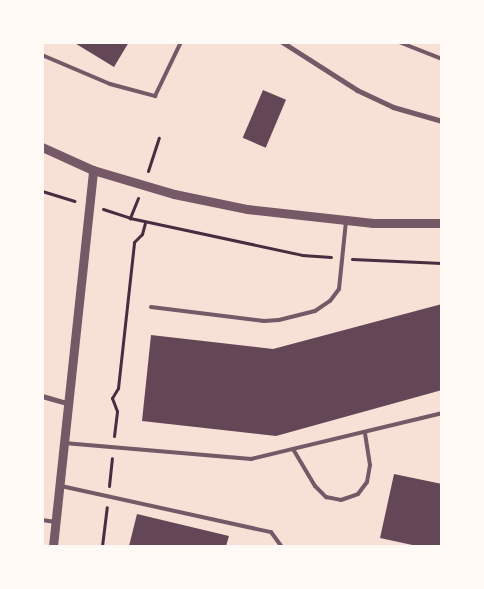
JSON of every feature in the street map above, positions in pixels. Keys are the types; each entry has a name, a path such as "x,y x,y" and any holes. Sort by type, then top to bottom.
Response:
{"street":[{"path":"282,42 358,90 393,106 442,121"},
{"path":"42,147 94,170 174,194 247,209 346,221 442,223"},
{"path":"54,546 67,403 94,170"},
{"path":"42,396 67,403"}],"lane":[{"path":"42,55 110,84 155,96 181,42"},
{"path":"399,42 442,59"},
{"path":"151,307 264,321 279,320 315,311 336,296 339,290 346,221"},
{"path":"64,442 251,459 442,413"},
{"path":"293,449 315,486 326,497 341,500 358,494 367,482 370,464 365,432"},
{"path":"59,485 271,532 281,546"},
{"path":"42,520 56,522"}],"path":[{"path":"159,138 130,218 144,223 302,256 442,263"},
{"path":"102,546 117,411 112,398 118,388 134,242 142,234 144,223"},
{"path":"42,258 42,269"}],"building":[{"path":"73,42 129,42 114,67"},
{"path":"263,90 286,100 266,148 243,138"},
{"path":"442,304 442,390 276,436 142,421 151,335 273,349"},
{"path":"394,474 442,484 442,546 417,546 380,538"},
{"path":"137,514 229,536 226,546 129,546"}]}
